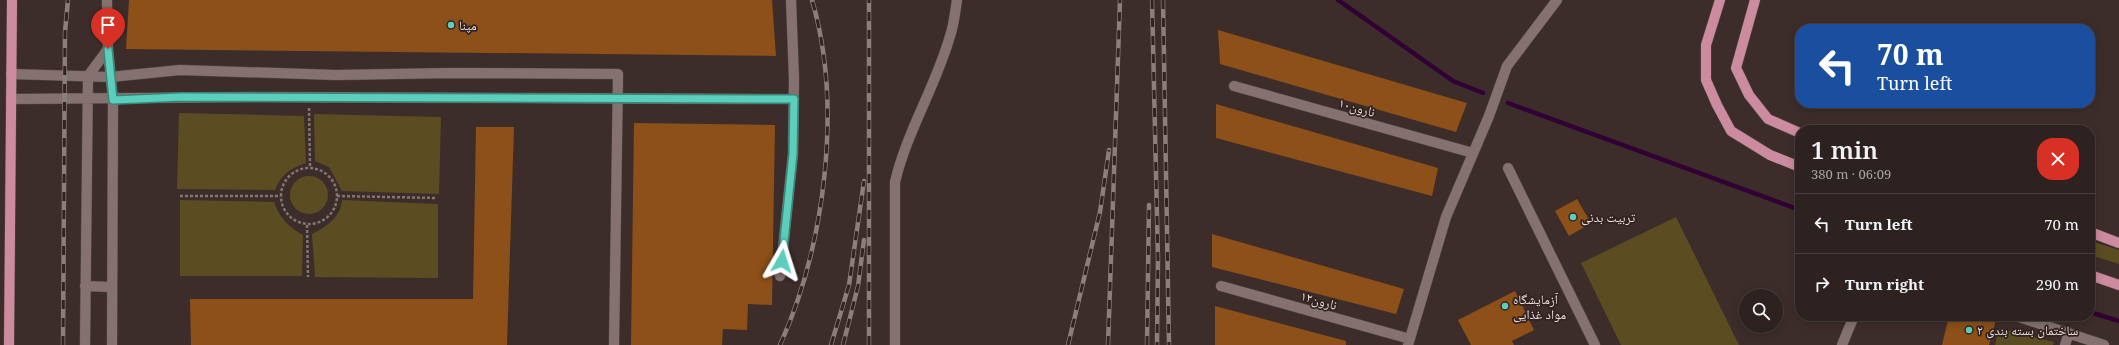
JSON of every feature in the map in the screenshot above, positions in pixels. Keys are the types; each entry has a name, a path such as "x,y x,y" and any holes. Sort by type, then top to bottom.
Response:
{"main road":[{"path":"9,345 12,0"},
{"path":"1720,0 1706,45 1706,80 1717,105 1731,131 1770,155 1795,165"},
{"path":"1755,0 1736,68 1749,95 1768,119 1795,131"},
{"path":"2095,234 2119,243"},
{"path":"2095,277 2119,285"},
{"path":"2,345 5,343 9,326"}],"lane":[{"path":"107,0 108,49 113,100 111,286 112,345"},
{"path":"780,276 793,154 794,99 791,0"},
{"path":"894,345 895,182 901,155 924,104 950,36 957,0"},
{"path":"1409,342 1446,217 1489,116 1507,66 1557,0"},
{"path":"85,345 88,76 108,49"},
{"path":"11,74 110,77 180,70 336,75 452,73 618,74 614,345"},
{"name":"نارون۱۰","path":"1234,86 1473,154"},
{"path":"11,99 113,100 181,97 308,97 794,99"},
{"path":"1508,168 1595,345"},
{"path":"85,286 111,286"},
{"name":"نارون۱۲","path":"1221,286 1409,342"},
{"path":"1842,345 1852,321"},
{"path":"2032,321 2104,345"},
{"path":"2065,345 2069,333"}],"path":[{"path":"308,97 310,168"},
{"path":"310,168 324,172 331,178 337,196 336,205 328,217 316,224 307,225 290,218 284,211 280,196 283,184 288,176 296,170 310,168"},
{"path":"180,196 280,196"},
{"path":"337,196 437,198"},
{"path":"307,225 308,277"}],"shaded area":[{"path":"179,113 304,116 306,163 295,167 283,176 275,190 177,189"},
{"path":"314,114 441,117 439,194 342,191 329,167 315,161"},
{"path":"309,176 319,179 325,185 328,195 325,205 319,211 309,214 299,211 293,205 290,195 293,185 299,179"},
{"path":"180,200 274,202 285,221 303,235 302,276 180,276"},
{"path":"342,200 438,204 438,278 315,277 312,234 332,221 339,212"},
{"path":"1676,217 1739,345 1621,345 1581,263"},
{"path":"2095,243 2119,250 2119,264 2095,257"},
{"path":"1999,328 2054,342 2053,345 1995,345"}],"building":[{"name":"مپنا","path":"129,0 772,0 776,56 126,49"},
{"path":"1218,30 1467,103 1456,132 1220,64"},
{"path":"1216,104 1438,168 1432,196 1216,138"},
{"path":"634,123 775,125 772,305 748,304 747,330 723,329 722,345 631,345"},
{"path":"476,127 514,127 507,345 191,345 190,299 473,299"},
{"name":"تربیت بدنی","path":"1577,199 1591,223 1569,236 1555,211"},
{"path":"1212,234 1404,289 1396,314 1212,267"},
{"name":"آزمایشگاه مواد غذایی","path":"1515,291 1534,330 1512,341 1514,345 1471,345 1458,320"},
{"path":"1215,306 1346,341 1346,345 1215,345"},
{"name":"۲ ساختمان بسته بندی","path":"1948,321 1996,321 1989,345 1942,345"}],"waterway":[{"path":"1338,0 1453,81 1483,93"},
{"path":"1508,103 1795,208"},
{"path":"2095,314 2119,321"}],"railway":[{"path":"63,345 65,32 68,0"},
{"path":"780,345 796,306 808,264 818,220 824,175 827,129 826,84 821,41 812,0"},
{"path":"869,0 869,345"},
{"path":"1108,345 1120,0"},
{"path":"1152,0 1158,260 1157,345"},
{"path":"1163,0 1169,345"},
{"path":"1068,345 1100,212 1109,150"},
{"path":"831,345 849,285 864,181"},
{"path":"1147,345 1149,205"},
{"path":"843,345 858,286 864,240"}],"place":[{"name":"مپنا","path":"451,25"},
{"name":"تربیت بدنی","path":"1573,217"},
{"name":"آزمایشگاه مواد غذایی","path":"1505,306"},
{"name":"۲ ساختمان بسته بندی","path":"1969,330"}],"route":[{"path":"108,49 113,100 181,97 794,99 793,154 782,261"}]}
